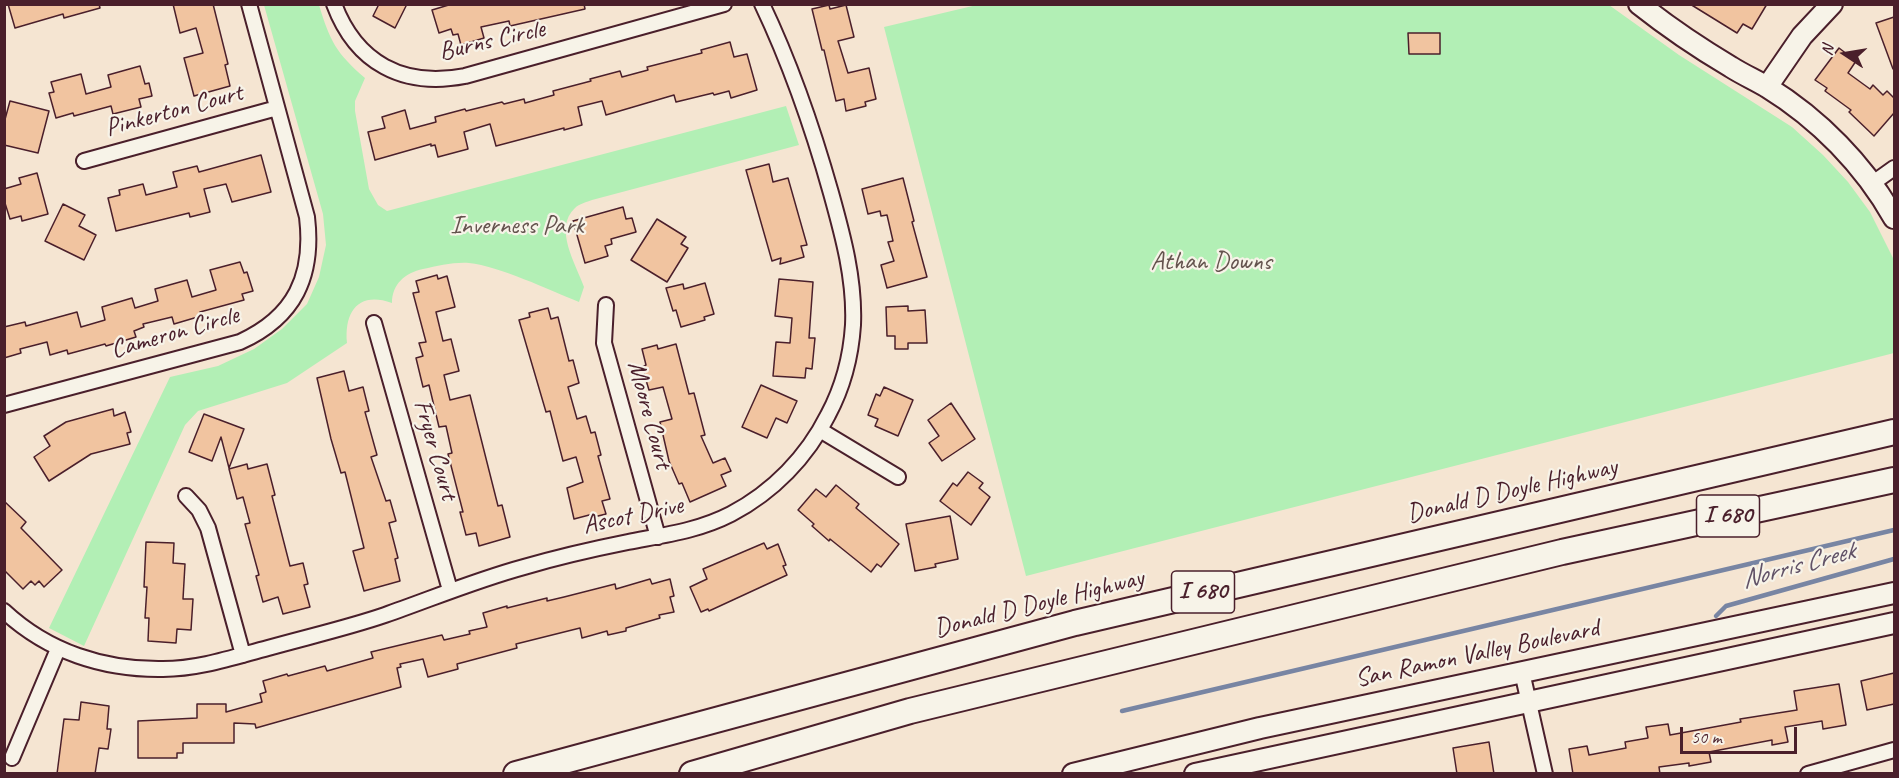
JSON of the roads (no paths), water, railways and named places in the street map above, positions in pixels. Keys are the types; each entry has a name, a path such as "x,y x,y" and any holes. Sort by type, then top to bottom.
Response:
{"highway":[{"name":"Donald D Doyle Highway","path":"516,774 1075,623 1894,432"},
{"name":"I 680","path":"692,774 910,711 1562,552 1894,480"}],"main road":[{"path":"1639,4 1715,57 1767,87 1808,117 1834,140 1873,183 1894,218"},
{"path":"1767,87 1802,36 1832,4"},
{"name":"San Ramon Valley Boulevard","path":"1073,774 1221,737 1894,593"},
{"path":"1195,774 1528,700 1894,623"}],"street":[{"name":"Cameron Circle","path":"4,405 240,342 255,335 281,316 292,301 308,262 310,239 307,217 249,4"},
{"name":"Burns Circle","path":"334,4 347,34 375,62 408,77 438,80 465,76 724,4"},
{"name":"Ascot Drive","path":"4,611 32,633 58,649 81,658 133,669 189,668 382,616 450,590 522,567 585,550 691,530 732,513 758,497 787,472 820,430 839,390 850,353 853,327 852,285 836,210 814,135 786,58 762,4"},
{"name":"Pinkerton Court","path":"84,161 277,108"},
{"path":"1873,183 1894,168"},
{"name":"Moore Court","path":"606,305 604,343 658,537"},
{"name":"Fryer Court","path":"374,323 450,590"},
{"path":"820,430 898,477"},
{"path":"186,496 200,510 208,528 243,655"},
{"path":"12,758 58,649"},
{"path":"1522,672 1545,774"},
{"path":"1808,774 1894,750"}],"waterway":[{"path":"1122,711 1894,530"},
{"name":"Norris Creek","path":"1716,616 1726,606 1894,559"}],"park label":[{"name":"Inverness Park","path":"517,226"},
{"name":"Athan Downs","path":"1211,262"}]}
